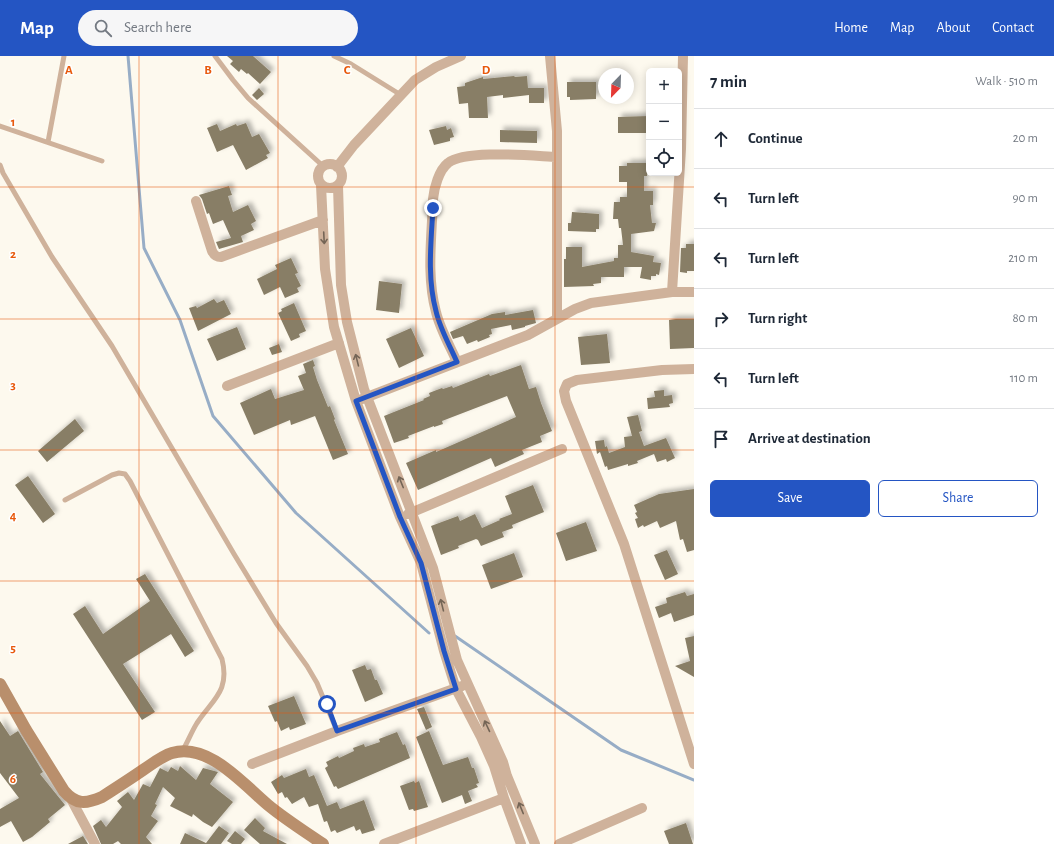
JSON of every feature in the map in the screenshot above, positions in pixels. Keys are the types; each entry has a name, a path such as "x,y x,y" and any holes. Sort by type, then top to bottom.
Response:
{"street":[{"path":"337,166 354,145 415,80 436,67 460,56"},
{"path":"550,56 557,131 557,320"},
{"path":"672,292 681,149 683,56"},
{"path":"457,362 436,312 430,275 433,199 435,187 444,167 454,159 480,154 557,157"},
{"path":"321,185 327,188 334,188 338,186 343,179 342,172 337,166 333,164 323,166 319,172 318,178 321,185 325,269 334,327 356,401 400,517 421,563 442,644 456,689 494,766 521,844"},
{"path":"338,186 341,285 347,322 364,389 433,568 451,639 458,660 503,762 507,776 535,844"},
{"path":"196,201 212,251 214,255 221,258 323,220"},
{"path":"356,401 528,335 575,309 591,303 672,292 694,292"},
{"path":"227,386 339,343"},
{"path":"694,369 662,370 577,380 567,384 564,391 566,401 624,544 694,764"},
{"path":"400,517 562,449"},
{"path":"0,684 52,773 71,799 95,844"},
{"path":"252,764 337,731 468,684"},
{"path":"71,799 81,802 91,802 102,797 162,758 182,751 193,752 204,755 229,770 284,817 323,844"},
{"path":"384,844 504,798"},
{"path":"559,844 642,808"}],"lane":[{"path":"48,142 64,56"},
{"path":"215,56 248,98 323,166"},
{"path":"334,56 351,64 401,95"},
{"path":"0,126 102,161"},
{"path":"0,165 3,173 52,257 112,346 276,623 317,682 337,731"},
{"path":"65,500 112,475 119,473 125,474 222,660 225,670 224,682 220,694 197,723 182,751"}],"building":[{"path":"227,56 253,56 271,72 260,84 241,69 239,72 230,64 233,61"},
{"path":"527,76 528,88 544,88 544,103 529,103 529,95 503,98 503,95 487,97 488,118 469,118 468,103 459,104 457,87 465,86 465,83 483,77 483,79"},
{"path":"567,82 596,82 596,99 570,100 570,97 567,97"},
{"path":"259,88 264,94 257,100 252,95"},
{"path":"646,116 646,133 618,133 618,117"},
{"path":"246,123 252,137 259,134 270,153 266,155 268,158 246,170 233,145 217,152 207,128 217,124 220,131 236,124 237,126"},
{"path":"446,126 447,130 451,128 454,137 450,138 450,141 434,145 429,130"},
{"path":"500,130 537,131 537,143 500,142"},
{"path":"627,163 646,163 644,191 653,191 653,205 650,205 652,223 656,223 654,231 631,234 631,252 654,256 653,262 661,263 659,275 656,274 656,276 651,276 651,280 640,278 642,267 624,267 624,277 601,277 601,283 593,284 594,286 564,287 564,259 566,259 566,247 582,247 582,267 614,261 614,258 618,258 618,245 623,245 621,228 619,228 618,219 613,219 614,202 620,202 620,197 627,197 627,182 619,182 619,166 627,166"},
{"path":"229,186 232,195 228,196 233,212 248,205 256,221 251,224 254,230 241,236 243,242 219,249 216,242 231,238 223,220 213,224 199,195"},
{"path":"572,212 599,214 599,229 596,229 596,232 568,231 568,223 571,223"},
{"path":"686,244 694,244 694,271 687,271 687,273 680,272 681,248 686,248"},
{"path":"291,258 298,273 295,274 301,286 297,288 299,292 285,298 280,287 264,295 257,279 277,269 275,265"},
{"path":"379,281 402,284 399,313 376,310"},
{"path":"214,299 217,303 224,300 231,314 198,331 189,308 196,306 197,308"},
{"path":"294,303 306,331 299,334 300,337 291,341 278,313 282,311 281,309"},
{"path":"533,310 536,323 512,330 511,325 491,329 492,334 489,335 490,337 478,342 477,340 467,344 463,336 453,339 450,332 492,314 505,312 505,315"},
{"path":"694,319 694,348 670,349 669,320"},
{"path":"237,327 246,349 217,361 207,339"},
{"path":"411,328 424,356 399,368 386,339"},
{"path":"607,334 610,363 581,365 578,337"},
{"path":"279,344 282,352 272,355 269,348"},
{"path":"313,360 315,366 313,367 317,380 328,407 330,406 348,454 333,460 315,416 291,425 290,420 254,435 240,403 271,389 275,399 304,390 298,376 306,373 303,364"},
{"path":"521,365 529,389 536,387 552,431 540,436 542,442 522,450 524,454 495,467 491,458 418,490 406,463 436,450 436,452 516,417 507,396 442,421 443,424 408,436 409,438 394,443 384,416 424,400 423,399 430,396 429,393 442,388 452,386 453,388 489,374 490,376"},
{"path":"664,390 664,396 672,395 673,403 669,404 670,407 648,409 647,398 655,397 654,391"},
{"path":"638,415 642,431 639,432 644,446 666,438 675,458 667,462 666,459 657,462 654,454 637,461 638,463 628,466 628,464 608,470 607,466 605,467 600,452 597,454 595,441 604,440 605,447 607,446 609,453 625,447 624,437 632,436 627,417"},
{"path":"75,419 84,431 47,462 38,451"},
{"path":"28,476 55,514 43,523 15,485"},
{"path":"533,485 544,512 512,525 513,528 502,532 504,537 481,546 476,539 441,555 431,526 458,516 460,521 475,514 482,528 512,514 505,496"},
{"path":"694,489 694,550 687,552 683,539 680,540 676,521 660,528 657,521 638,528 635,519 638,518 635,513 637,512 634,505 659,494"},
{"path":"586,522 597,551 566,561 556,533"},
{"path":"667,550 678,574 665,580 654,555"},
{"path":"514,553 523,577 491,589 482,565"},
{"path":"145,574 194,651 185,657 171,634 123,664 155,712 142,720 73,614 85,606 103,634 150,601 136,579"},
{"path":"685,592 687,596 694,594 694,615 674,622 671,613 659,618 655,607 667,603 666,598"},
{"path":"694,636 694,677 675,666 690,661 685,638"},
{"path":"365,665 367,670 371,669 383,694 365,702 352,670"},
{"path":"294,696 306,724 290,730 289,727 281,731 268,706"},
{"path":"424,707 432,727 426,730 417,709"},
{"path":"0,721 10,736 18,731 43,772 40,774 65,805 48,819 50,822 32,837 23,842 11,821 0,827 0,809 19,798 0,773"},
{"path":"429,731 443,765 468,757 472,768 474,768 479,783 476,784 478,787 468,791 472,801 465,804 462,795 442,803 416,737"},
{"path":"397,732 403,745 405,744 410,758 338,789 336,786 334,787 325,768 328,766 326,762 354,751 353,748 364,744 365,747 380,742 379,739"},
{"path":"180,766 196,780 203,768 218,772 210,784 233,802 212,827 193,814 192,817 170,806 175,798 163,787 155,804 157,805 151,816 158,821 146,837 152,844 121,844 118,841 113,844 101,844 93,826 101,820 106,827 122,807 117,801 128,792 134,800 143,784 150,787 160,768 168,772 171,767 178,771"},
{"path":"306,769 309,777 314,775 327,806 337,802 340,809 364,800 375,830 362,834 360,829 356,831 354,826 337,833 335,830 331,832 327,821 324,822 318,804 309,807 304,797 292,804 287,797 285,798 282,792 278,794 271,782 282,775 284,778"},
{"path":"414,781 415,783 419,781 428,807 414,811 413,809 409,810 400,786"},
{"path":"255,818 265,828 263,831 287,844 260,844 244,830"},
{"path":"686,823 693,844 669,844 664,831"},
{"path":"219,826 229,833 221,844 180,844 185,833 206,843"},
{"path":"235,831 245,839 241,844 232,844 227,841"},
{"path":"83,836 88,844 68,844"}],"waterway":[{"path":"128,56 144,248 180,320 213,416 296,513 429,633"},
{"path":"455,636 621,750 694,780"}],"route":[{"path":"327,704 337,731 456,689 433,614 421,563 400,517 356,401 457,362 436,312 432,291 430,275 433,208"}]}
